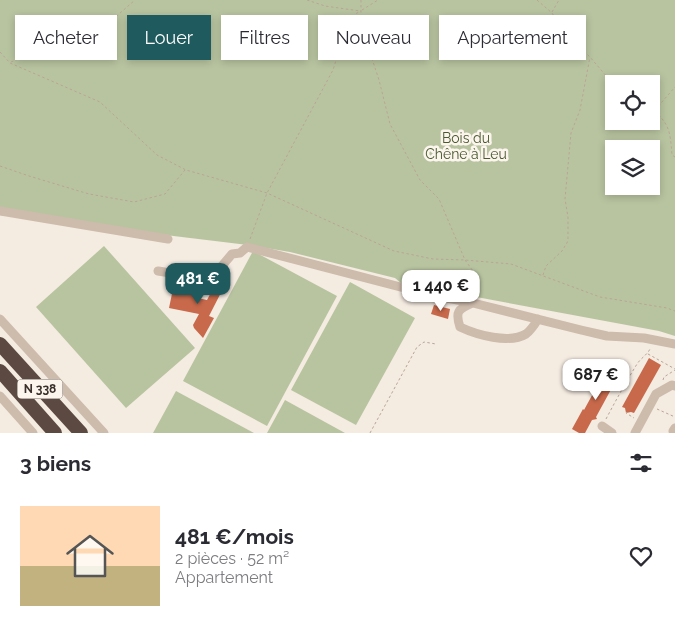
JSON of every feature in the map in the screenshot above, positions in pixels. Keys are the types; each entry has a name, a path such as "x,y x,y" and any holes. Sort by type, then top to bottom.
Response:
{"highway":[{"name":"N 338","path":"0,344 80,433"},
{"name":"N 338","path":"0,371 56,433"}],"street":[{"path":"0,211 168,239"},
{"path":"158,271 202,278 215,274 232,254 240,253 247,247 435,296 607,336 644,338 675,344"},
{"path":"471,303 460,308 458,319 460,327 472,333 490,337 514,338 526,334 538,320"},
{"path":"0,319 104,433"},
{"path":"635,433 656,394 675,386"},
{"path":"0,396 33,433"},
{"path":"602,426 612,433"}],"path":[{"path":"10,63 111,21 135,0"},
{"path":"307,0 325,6 361,10"},
{"path":"361,0 361,25 379,80 390,124 420,180 439,199 464,260 473,271 471,303"},
{"path":"247,247 267,193 333,70 355,14 378,0"},
{"path":"538,0 552,13 564,33 590,57 605,75"},
{"path":"552,13 559,0"},
{"path":"0,52 10,63 100,102 157,155 186,170 267,193 394,251 433,260 464,260 511,264 600,297 675,311"},
{"path":"543,276 546,266 562,251 568,241 568,217 565,199 572,132 580,110 590,57"},
{"path":"660,104 675,87"},
{"path":"660,116 670,132 672,155 675,157"},
{"path":"0,166 89,194 134,202 165,194 186,170"},
{"path":"370,433 416,347 424,342 436,344"},
{"path":"602,426 624,385 640,360 648,354 650,348"},
{"path":"648,354 675,369"},
{"path":"649,405 675,417"},
{"path":"627,412 626,414 637,420"}],"green space":[{"name":"Bois du Chêne à Leu","path":"0,0 675,0 675,336 659,331 401,283 395,278 290,252 248,245 0,215"},
{"path":"104,246 195,348 126,408 36,307"},
{"path":"253,251 337,296 267,426 183,381"},
{"path":"350,282 415,318 356,425 291,390"},
{"path":"176,391 254,433 153,433"},
{"path":"285,400 345,433 267,433"}],"building":[{"path":"224,276 228,279 209,316 214,318 203,338 193,325 199,314 169,308 173,289 194,293 193,297 207,300 216,283"},
{"path":"434,305 450,309 448,319 431,314"},
{"path":"649,358 661,365 634,413 626,413 625,408 622,407"},
{"path":"608,366 620,373 596,417 597,419 592,420 585,433 579,433 572,429"}]}
